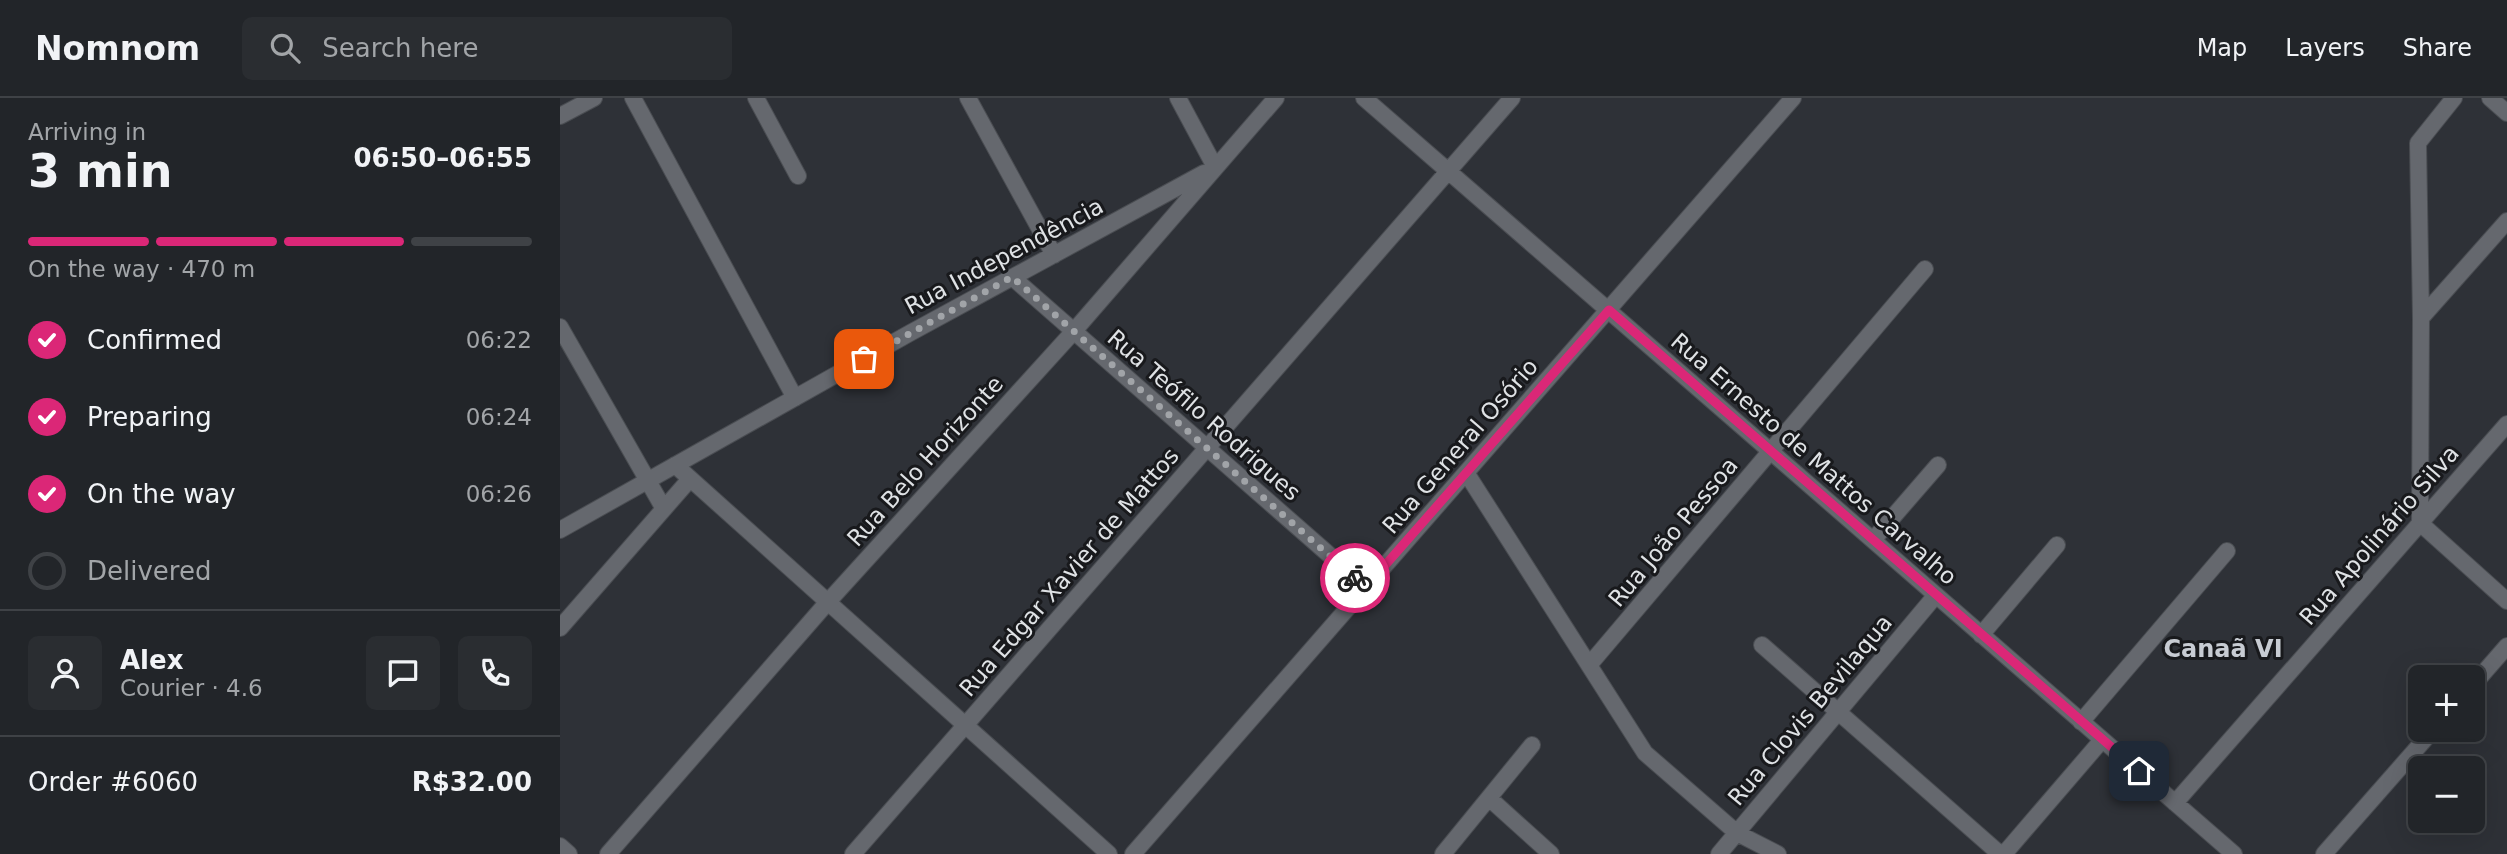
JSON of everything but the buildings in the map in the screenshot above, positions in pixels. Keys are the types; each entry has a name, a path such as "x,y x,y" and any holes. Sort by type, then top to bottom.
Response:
{"street":[{"path":"560,116 594,98"},
{"path":"633,98 795,398"},
{"path":"755,98 799,176"},
{"path":"968,98 1054,255"},
{"path":"1178,98 1215,167"},
{"name":"Rua Belo Horizonte","path":"608,854 826,604 1074,331 1276,98"},
{"name":"Rua Ernesto de Mattos Carvalho","path":"1364,98 1445,172 1609,310 2234,854"},
{"name":"Rua Edgar Xavier de Mattos","path":"853,854 1512,98"},
{"name":"Rua General Osório","path":"1133,854 1793,98"},
{"path":"2454,98 2418,143 2420,523 2507,601"},
{"path":"2490,98 2507,113"},
{"name":"Rua Independência","path":"560,530 1012,277 1215,167"},
{"path":"2421,318 2507,220"},
{"name":"Rua João Pessoa","path":"1590,664 1925,269"},
{"name":"Rua Teófilo Rodrigues","path":"1012,277 1366,587"},
{"path":"560,327 664,509"},
{"name":"Rua Apolinário Silva","path":"2175,803 2507,424"},
{"path":"1873,540 1938,465"},
{"path":"675,466 826,604 1109,854"},
{"path":"1467,474 1645,753 1737,833 1777,854"},
{"path":"560,628 690,479"},
{"path":"1981,635 2057,545"},
{"path":"2081,722 2227,551"},
{"name":"Rua Clovis Bevilaqua","path":"1719,854 1936,595"},
{"path":"1762,645 2002,854 2102,740"},
{"path":"2485,671 2507,646"},
{"path":"2324,854 2422,742"},
{"path":"1443,854 1532,745"},
{"path":"1489,798 1551,854"},
{"path":"560,846 569,854"}],"way so far":[{"path":"864,359 1012,277 1355,578"}],"district":[{"name":"Canaã VI","path":"2223,649"}],"route":[{"path":"1355,578 1366,587 1609,310 2139,771"}]}
